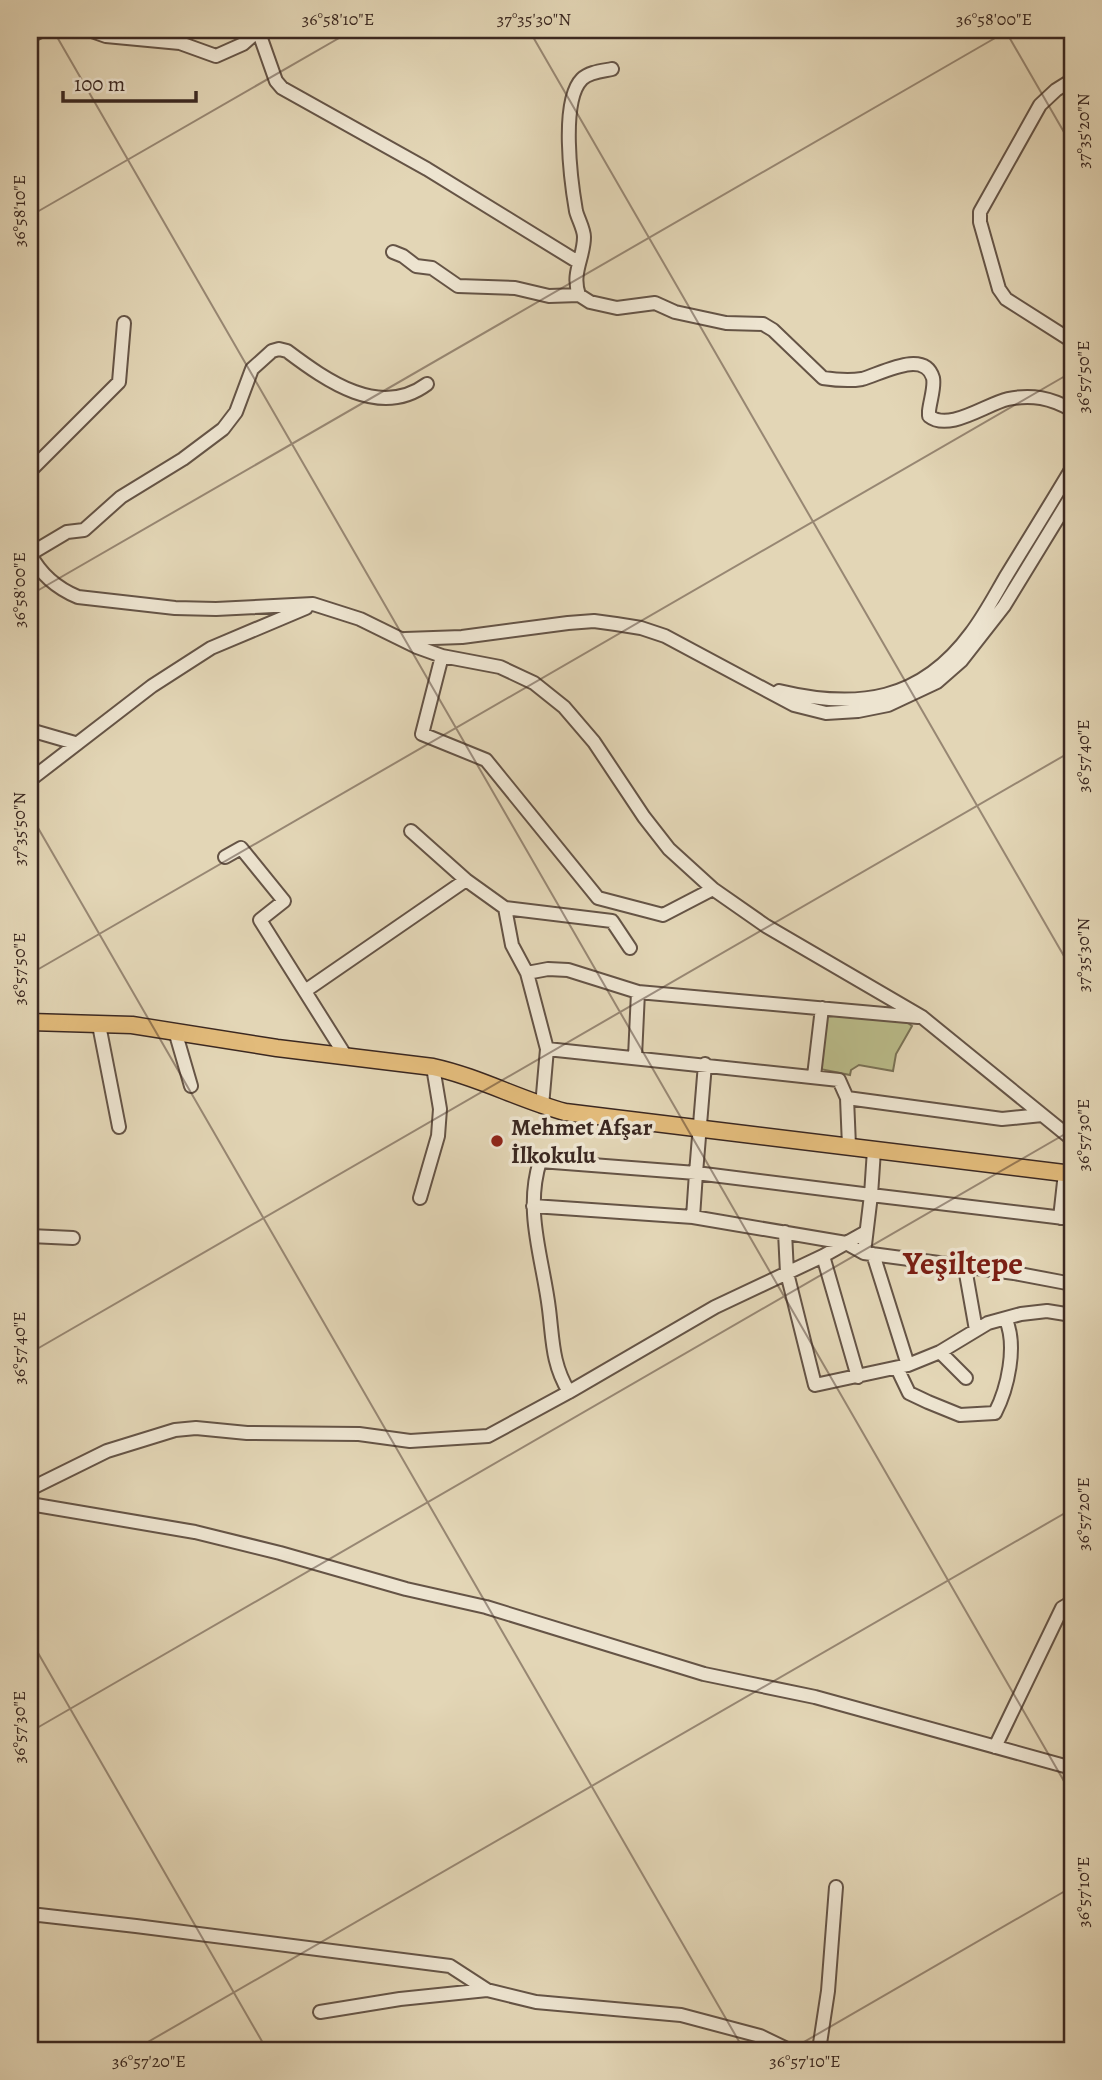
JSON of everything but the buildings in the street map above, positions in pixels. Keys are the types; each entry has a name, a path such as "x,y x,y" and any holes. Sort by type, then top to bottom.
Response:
{"main road":[{"path":"30,1022 132,1025 276,1048 433,1067 565,1112 1070,1173"}],"street":[{"path":"30,36 43,30"},
{"path":"89,30 106,36 180,44 216,56 243,44 258,30 276,81 282,88 427,169 578,262"},
{"path":"579,295 576,285 584,237 577,213 569,160 571,106 575,90 582,79 612,69"},
{"path":"1072,80 1040,105 980,212 980,222 999,289 1006,299 1072,341"},
{"path":"393,252 416,266 432,268 458,286 515,288 549,296 579,295 590,302 617,308 655,303 675,312 726,323 763,324 773,330 823,378 865,378 897,366 921,366 929,371 934,380 929,411 929,416 934,420 959,418 1008,399 1030,397 1056,401 1072,410"},
{"path":"30,471 119,383 124,323"},
{"path":"427,384 416,392 399,398 367,397 352,392 287,351 272,351 252,369 236,412 223,429 183,459 121,497 84,530 67,532 30,554 36,566 55,585 78,597 202,609 313,604 360,619 442,656 500,667 534,683 564,707 594,742 644,817 669,849 713,889 766,926 922,1017 1072,1139"},
{"path":"764,688 793,695 856,701 880,698 907,688 931,673 951,658 972,632 1072,468"},
{"path":"404,639 462,637 568,622 617,624 665,636 794,705 827,713 888,705 937,682 961,661 1004,606 1072,495"},
{"path":"30,780 152,686 211,648 313,604"},
{"path":"442,656 422,734 486,760 598,898 663,915 713,889"},
{"path":"30,730 75,743"},
{"path":"411,831 466,880 505,908 612,921 630,948"},
{"path":"225,857 241,848 284,901 260,920 345,1055"},
{"path":"305,991 466,880"},
{"path":"505,908 512,945 527,973 547,1049 542,1106"},
{"path":"527,973 548,969 568,970 638,992 922,1017"},
{"path":"635,1057 638,992"},
{"path":"814,1076 822,1008"},
{"path":"99,1025 119,1127"},
{"path":"175,1031 191,1086"},
{"path":"547,1049 839,1080 847,1098 849,1146"},
{"path":"693,1217 705,1064"},
{"path":"420,1198 438,1136 440,1109 433,1067"},
{"path":"847,1098 1002,1119 1042,1115"},
{"path":"874,1150 866,1232 868,1254 909,1392 960,1415 995,1413 1001,1402 1011,1354 1012,1339 1006,1320"},
{"path":"569,1392 556,1367 549,1308 534,1228 534,1180 540,1161 696,1173 1066,1219 1070,1173"},
{"path":"533,1206 693,1217 846,1243 868,1254 1014,1273 1072,1284"},
{"path":"785,1232 787,1273 816,1385 902,1367 940,1352 988,1323 1021,1314 1047,1311 1072,1315"},
{"path":"30,1489 107,1451 175,1430 196,1428 247,1433 359,1434 410,1441 488,1436 715,1307 866,1232"},
{"path":"30,1236 73,1238"},
{"path":"822,1255 858,1377"},
{"path":"965,1268 976,1330"},
{"path":"940,1352 966,1378"},
{"path":"30,1504 195,1532 256,1547 406,1589 486,1607 704,1674 815,1697 1072,1768"},
{"path":"995,1747 1062,1608 1072,1602"},
{"path":"819,2050 828,1991 836,1887"},
{"path":"30,1917 136,1926 450,1966 487,1990"},
{"path":"320,2012 400,1998 487,1990 536,2002 681,2015 760,2036 789,2050"}],"green space":[{"path":"827,1015 904,1020 912,1026 896,1054 893,1071 859,1065 851,1070 850,1075 820,1069"}],"place":[{"name":"Mehmet Afşar İlkokulu","path":"497,1141"}],"district":[{"name":"Yeşiltepe","path":"963,1263"}]}
